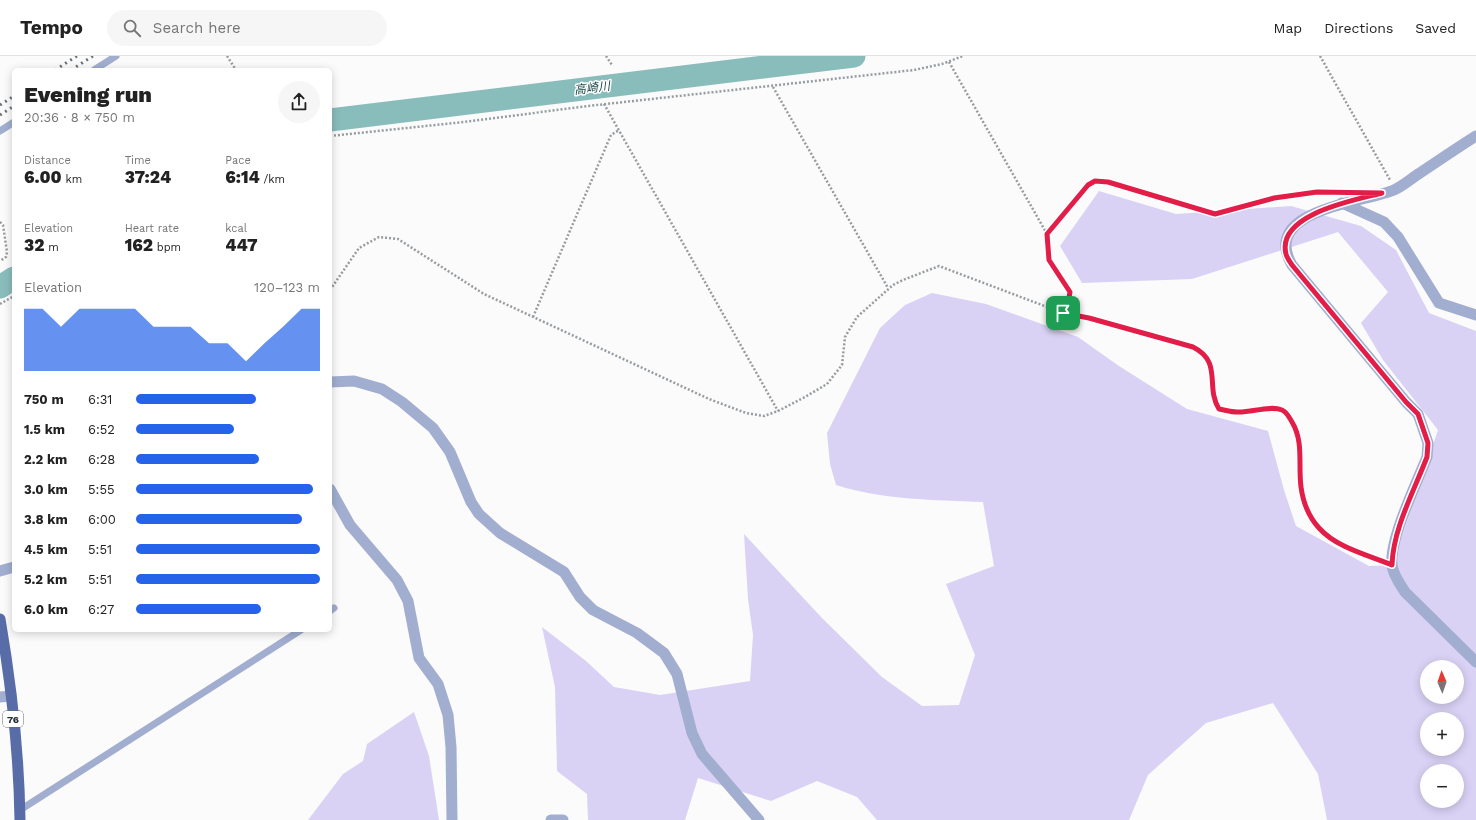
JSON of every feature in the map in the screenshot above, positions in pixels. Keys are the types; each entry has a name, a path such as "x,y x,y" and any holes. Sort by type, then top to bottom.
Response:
{"main road":[{"name":"76","path":"0,619 5,696 20,815"}],"street":[{"path":"1476,136 1395,190 1342,203 1305,218 1296,224 1289,233 1285,243 1286,255 1302,277 1406,402 1418,414 1428,443 1427,457 1397,533 1393,550 1392,565 1398,581 1405,592 1476,662"},
{"path":"1342,203 1384,222 1398,237 1439,302 1476,315"},
{"path":"332,382 354,381 382,389 402,402 433,428 450,452 472,502 479,514 500,533 564,572 580,597 593,610 637,633 664,653 676,674 692,733 702,754 759,820"},
{"path":"332,493 350,525 397,580 408,601 419,658 438,684 448,715 451,746 452,820"},
{"path":"0,572 12,568"},
{"path":"551,820 563,820"}],"lane":[{"path":"97,68 116,56"},
{"path":"0,131 12,123"},
{"path":"20,815 298,632"}],"path":[{"path":"227,56 235,68"},
{"path":"606,56 612,65"},
{"path":"332,136 914,70 949,62 963,56"},
{"path":"1320,56 1395,190"},
{"path":"949,62 1047,234 1049,260 1070,292 1068,303 1063,313"},
{"path":"773,87 888,288"},
{"path":"604,104 778,411"},
{"path":"533,317 611,135 619,130"},
{"path":"1047,234 1088,185 1095,181 1108,182 1215,214 1274,198 1317,192 1339,192"},
{"path":"0,222 3,225 7,252 6,257 0,261"},
{"path":"332,287 359,248 379,236 398,240 484,294 708,399 746,414 764,416 778,411 827,384 842,365 845,337 857,317 888,288 903,280 939,266 1063,313 1111,324 1193,347 1203,352 1212,371 1214,395 1219,409 1237,413 1275,409 1282,410 1287,414 1295,427 1300,444 1301,486 1304,500 1313,521 1327,536 1345,546 1392,565"},
{"path":"0,304 12,297"}],"shaded area":[{"path":"1099,191 1176,214 1291,206 1361,226 1396,250 1429,313 1476,331 1476,820 1327,820 1318,774 1273,703 1206,723 1148,775 1129,820 877,820 857,797 817,781 771,801 698,778 685,820 588,820 587,794 557,771 555,687 542,627 586,661 614,687 660,695 750,681 753,635 748,599 744,534 822,618 882,677 922,706 959,705 975,655 946,584 994,566 983,502 928,500 872,494 836,485 830,464 827,433 880,328 905,305 932,293 986,304 1078,337 1119,366 1187,409 1268,431 1284,490 1296,526 1369,566 1392,565 1438,430 1383,360 1361,323 1388,292 1338,232 1192,279 1082,283 1060,246"},
{"path":"414,712 429,756 439,820 308,820 343,774 363,761 367,744"}],"waterway":[{"name":"高崎川","path":"332,120 854,56"},
{"name":"高崎川","path":"0,287 12,279"}],"railway":[{"path":"58,68 77,56"},
{"path":"74,68 93,56"},
{"path":"0,105 12,97"},
{"path":"0,115 12,107"}],"route":[{"path":"1095,181 1108,182 1215,214 1274,198 1317,192 1382,193 1342,203 1305,218 1296,224 1289,233 1285,243 1286,255 1292,265 1406,402 1418,414 1428,443 1427,457 1397,533 1393,550 1392,565 1345,546 1327,536 1313,521 1304,500 1301,486 1300,444 1295,427 1287,414 1282,410 1275,409 1237,413 1219,409 1214,395 1212,371 1208,359 1203,352 1193,347 1089,318 1063,313 1068,303 1070,292 1049,260 1047,234 1088,185 1095,181"}]}
